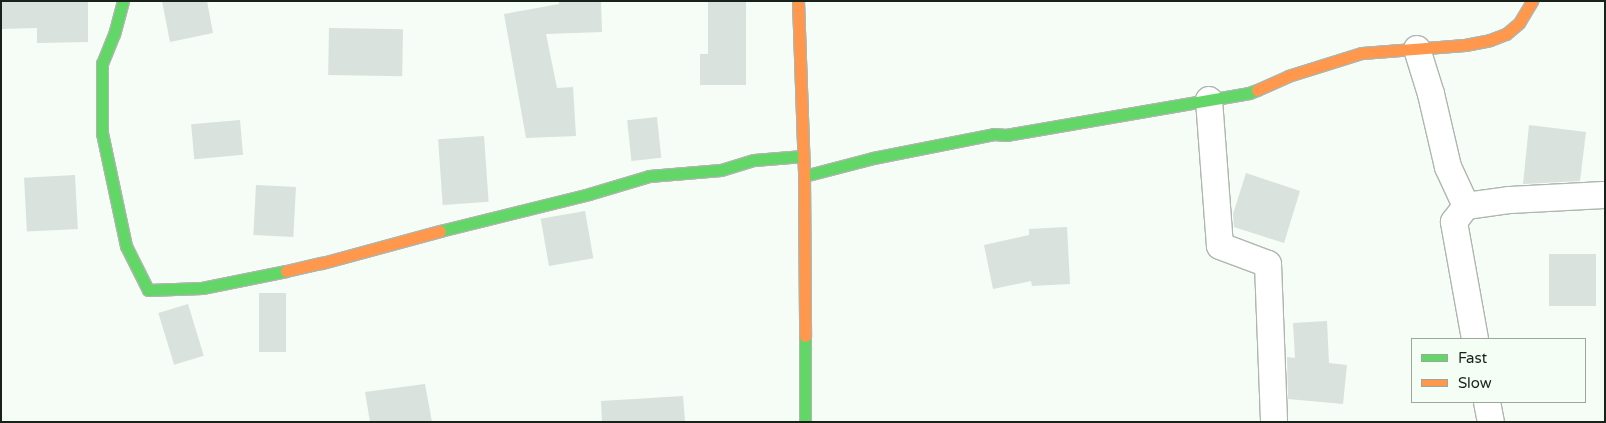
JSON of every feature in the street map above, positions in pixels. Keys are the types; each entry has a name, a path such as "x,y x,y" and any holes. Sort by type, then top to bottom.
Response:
{"street":[{"path":"123,1 114,34 102,63 102,133 126,246 148,290 202,288 322,263 382,245 589,194 649,176 721,170 754,160 803,156"},
{"path":"798,1 804,176 806,422"},
{"path":"804,176 872,158 994,134 1006,136 1249,93 1288,76 1362,52 1465,45 1506,34 1519,23 1532,1"},
{"path":"1417,49 1431,94 1448,167 1466,206"},
{"path":"1209,100 1220,246 1268,264 1274,422"},
{"path":"1475,338 1454,222 1466,206 1509,200 1605,194"},
{"path":"1487,403 1491,422"}],"building":[{"path":"1,1 88,1 88,42 37,43 37,28 1,29"},
{"path":"162,1 207,1 213,33 170,42"},
{"path":"559,1 601,1 602,32 546,34 557,88 573,87 576,136 526,138 504,14 559,4"},
{"path":"708,1 746,1 746,85 700,85 700,54 708,54"},
{"path":"329,28 403,29 402,76 328,75"},
{"path":"657,117 661,158 631,161 627,120"},
{"path":"240,120 243,155 194,159 191,124"},
{"path":"1529,125 1586,132 1580,181 1523,184"},
{"path":"484,136 489,202 443,205 438,139"},
{"path":"1246,173 1300,191 1284,243 1234,227 1233,214"},
{"path":"75,175 78,229 27,232 24,178"},
{"path":"256,185 296,187 293,237 253,235"},
{"path":"585,211 593,258 549,266 541,219"},
{"path":"1067,227 1070,284 1032,286 1031,281 993,289 984,245 1029,235 1029,229"},
{"path":"1549,254 1596,254 1596,306 1549,306"},
{"path":"259,293 286,293 286,352 259,352"},
{"path":"188,304 204,356 174,365 158,313"},
{"path":"1327,321 1329,363 1347,365 1343,404 1288,399 1287,357 1295,358 1293,323"},
{"path":"425,384 432,422 370,422 365,392"},
{"path":"683,396 685,422 602,422 601,401"}],"traffic: fast":[{"path":"123,1 114,34 102,63 102,133 126,246 148,290 202,288 286,271"},
{"path":"804,176 873,158 994,134 1006,135 1249,93 1257,90"},
{"path":"440,231 589,194 649,176 721,170 754,160 803,156"},
{"path":"805,336 805,422"}],"traffic: slow":[{"path":"798,1 804,176 805,336"},
{"path":"1257,90 1288,76 1362,53 1465,45 1490,40 1506,34 1519,23 1532,1"},
{"path":"286,271 440,231"}]}
